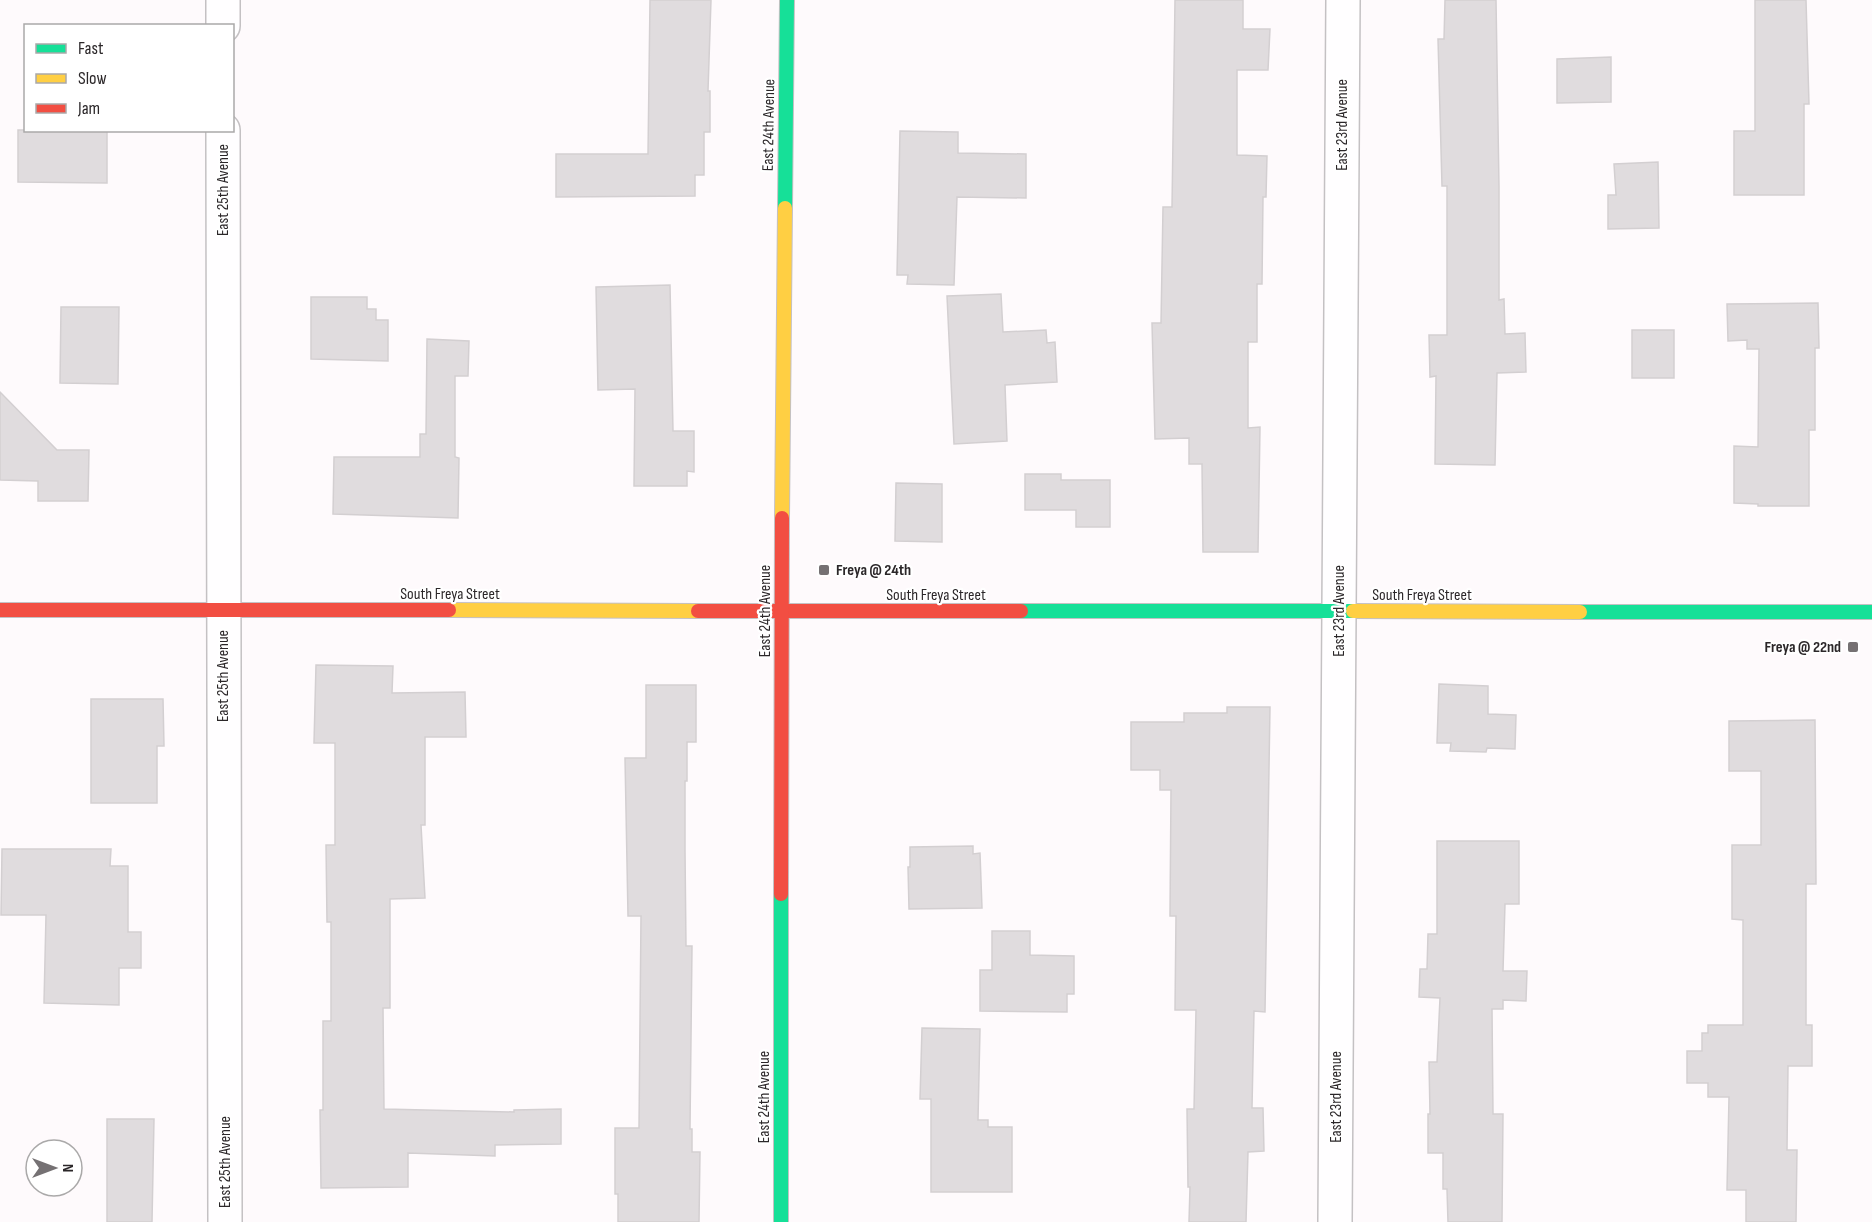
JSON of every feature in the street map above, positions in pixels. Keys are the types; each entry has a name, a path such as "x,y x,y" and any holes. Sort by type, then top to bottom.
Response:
{"main road":[{"name":"East 24th Avenue","path":"781,1222 781,611 787,0"},
{"name":"South Freya Street","path":"0,610 1872,612"}],"street":[{"path":"223,0 223,24"},
{"name":"East 23rd Avenue","path":"1335,1222 1343,0"},
{"name":"East 25th Avenue","path":"223,132 225,1222"}],"building":[{"path":"650,0 711,0 708,91 710,91 710,132 704,132 704,175 695,175 695,196 556,197 556,154 648,154"},
{"path":"1175,0 1243,0 1243,29 1270,29 1268,70 1237,70 1237,155 1267,156 1266,197 1263,197 1262,284 1257,284 1257,342 1248,342 1248,428 1260,427 1258,552 1203,552 1202,464 1189,464 1189,438 1155,439 1152,323 1161,323 1163,207 1172,207"},
{"path":"1445,0 1496,0 1499,300 1504,299 1505,334 1525,333 1526,372 1497,373 1495,465 1435,464 1436,376 1430,377 1429,335 1447,335 1447,186 1442,186 1438,39 1444,39"},
{"path":"1755,0 1806,0 1809,104 1804,104 1804,195 1734,195 1734,131 1755,131"},
{"path":"1611,57 1611,102 1557,103 1557,59"},
{"path":"18,130 24,130 24,132 107,132 107,183 18,182"},
{"path":"900,131 958,132 958,153 1026,154 1026,198 957,197 954,285 907,284 908,275 897,275"},
{"path":"1658,162 1659,228 1608,229 1608,195 1616,195 1614,164"},
{"path":"670,285 673,431 694,431 694,472 687,471 687,486 634,486 635,389 598,390 596,287"},
{"path":"1001,294 1003,332 1046,330 1047,343 1055,342 1057,382 1005,385 1007,441 954,444 947,296"},
{"path":"311,297 367,297 367,309 376,309 376,320 388,320 388,361 311,359"},
{"path":"1818,303 1819,348 1815,348 1815,430 1809,430 1809,506 1758,506 1758,504 1734,503 1734,446 1758,447 1759,349 1747,349 1747,340 1728,341 1727,304"},
{"path":"61,307 119,307 118,384 60,383"},
{"path":"1632,330 1674,330 1674,378 1632,378"},
{"path":"427,339 469,341 468,376 455,376 455,457 459,458 458,518 333,514 334,457 420,457 420,434 426,434"},
{"path":"0,392 57,450 89,450 88,501 38,501 38,481 0,480"},
{"path":"1025,474 1061,474 1061,480 1110,480 1110,527 1076,527 1076,510 1025,510"},
{"path":"896,483 942,484 942,542 895,541"},
{"path":"316,665 393,666 392,693 465,692 466,737 425,737 425,825 421,825 425,898 390,899 390,1008 383,1008 384,1109 514,1112 514,1110 561,1109 561,1144 495,1145 495,1156 408,1153 408,1187 321,1188 320,1110 323,1110 323,1021 331,1021 331,922 327,922 326,845 335,845 335,743 314,743"},
{"path":"1439,684 1488,686 1488,714 1516,715 1515,749 1487,748 1486,752 1450,751 1451,743 1437,743"},
{"path":"646,685 696,685 696,742 687,742 685,850 686,946 692,946 690,1129 692,1129 692,1152 700,1152 699,1222 618,1222 618,1194 615,1194 615,1128 639,1128 641,916 628,916 625,758 646,758"},
{"path":"91,699 163,699 164,746 157,746 157,803 91,803"},
{"path":"1227,707 1270,707 1265,1012 1254,1011 1252,1108 1263,1108 1264,1151 1248,1152 1246,1222 1189,1222 1187,1109 1194,1109 1196,1010 1175,1010 1176,916 1170,916 1171,790 1160,790 1160,770 1131,770 1131,722 1184,722 1184,713 1227,713"},
{"path":"1815,720 1816,884 1806,884 1806,1025 1812,1025 1812,1066 1788,1066 1787,1150 1797,1150 1796,1222 1746,1222 1746,1190 1727,1190 1729,1097 1708,1097 1708,1083 1687,1083 1687,1051 1702,1051 1702,1033 1708,1033 1708,1025 1743,1025 1743,920 1732,919 1732,845 1761,845 1761,771 1729,771 1729,721"},
{"path":"1437,841 1519,841 1519,904 1505,904 1503,971 1527,971 1526,1001 1503,1000 1503,1009 1492,1009 1493,1114 1503,1114 1502,1222 1448,1222 1447,1189 1443,1189 1443,1153 1428,1153 1429,1062 1437,1062 1440,998 1419,997 1420,969 1427,969 1428,934 1437,934"},
{"path":"973,846 973,854 980,853 982,908 909,909 910,847"},
{"path":"2,849 111,849 110,866 128,866 128,932 141,932 141,968 119,968 119,1005 44,1003 46,915 1,915"},
{"path":"992,931 1030,931 1030,955 1074,956 1074,994 1067,994 1067,1012 980,1011 980,970 992,970"},
{"path":"922,1028 980,1029 978,1120 988,1120 988,1127 1012,1127 1012,1192 931,1192 931,1099 920,1099"},
{"path":"107,1119 154,1119 152,1222 107,1222"}],"traffic: fast":[{"path":"785,208 787,0"},
{"path":"1021,611 1353,611"},
{"path":"1580,612 1872,612"},
{"path":"781,894 781,1222"}],"traffic: slow":[{"path":"782,518 785,208"},
{"path":"449,610 698,611"},
{"path":"1353,611 1580,612"}],"traffic: jam":[{"path":"781,894 782,518"},
{"path":"0,610 449,610"},
{"path":"698,611 1021,611"}],"place":[{"name":"Freya @ 24th","path":"824,570"},
{"name":"Freya @ 22nd","path":"1853,647"}]}
